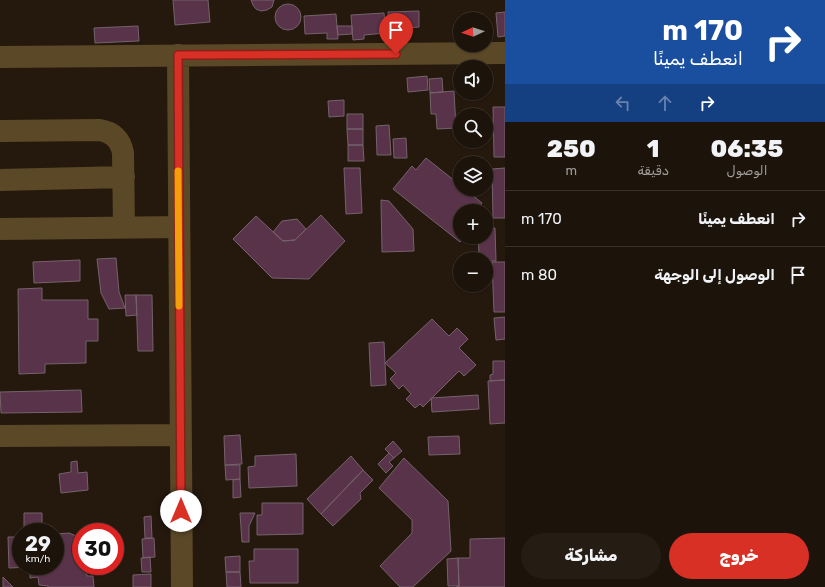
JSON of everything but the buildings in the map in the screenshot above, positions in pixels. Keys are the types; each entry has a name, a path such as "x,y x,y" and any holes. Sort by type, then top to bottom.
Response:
{"street":[{"path":"0,56 505,53"},
{"path":"178,55 182,587"},
{"path":"0,131 91,130 111,133 120,142 123,153 124,227"},
{"path":"0,180 124,177"},
{"path":"0,229 179,226"},
{"path":"0,436 180,435"}],"slow traffic":[{"path":"178,171 179,306"}],"route":[{"path":"181,511 178,55 396,54"}]}
